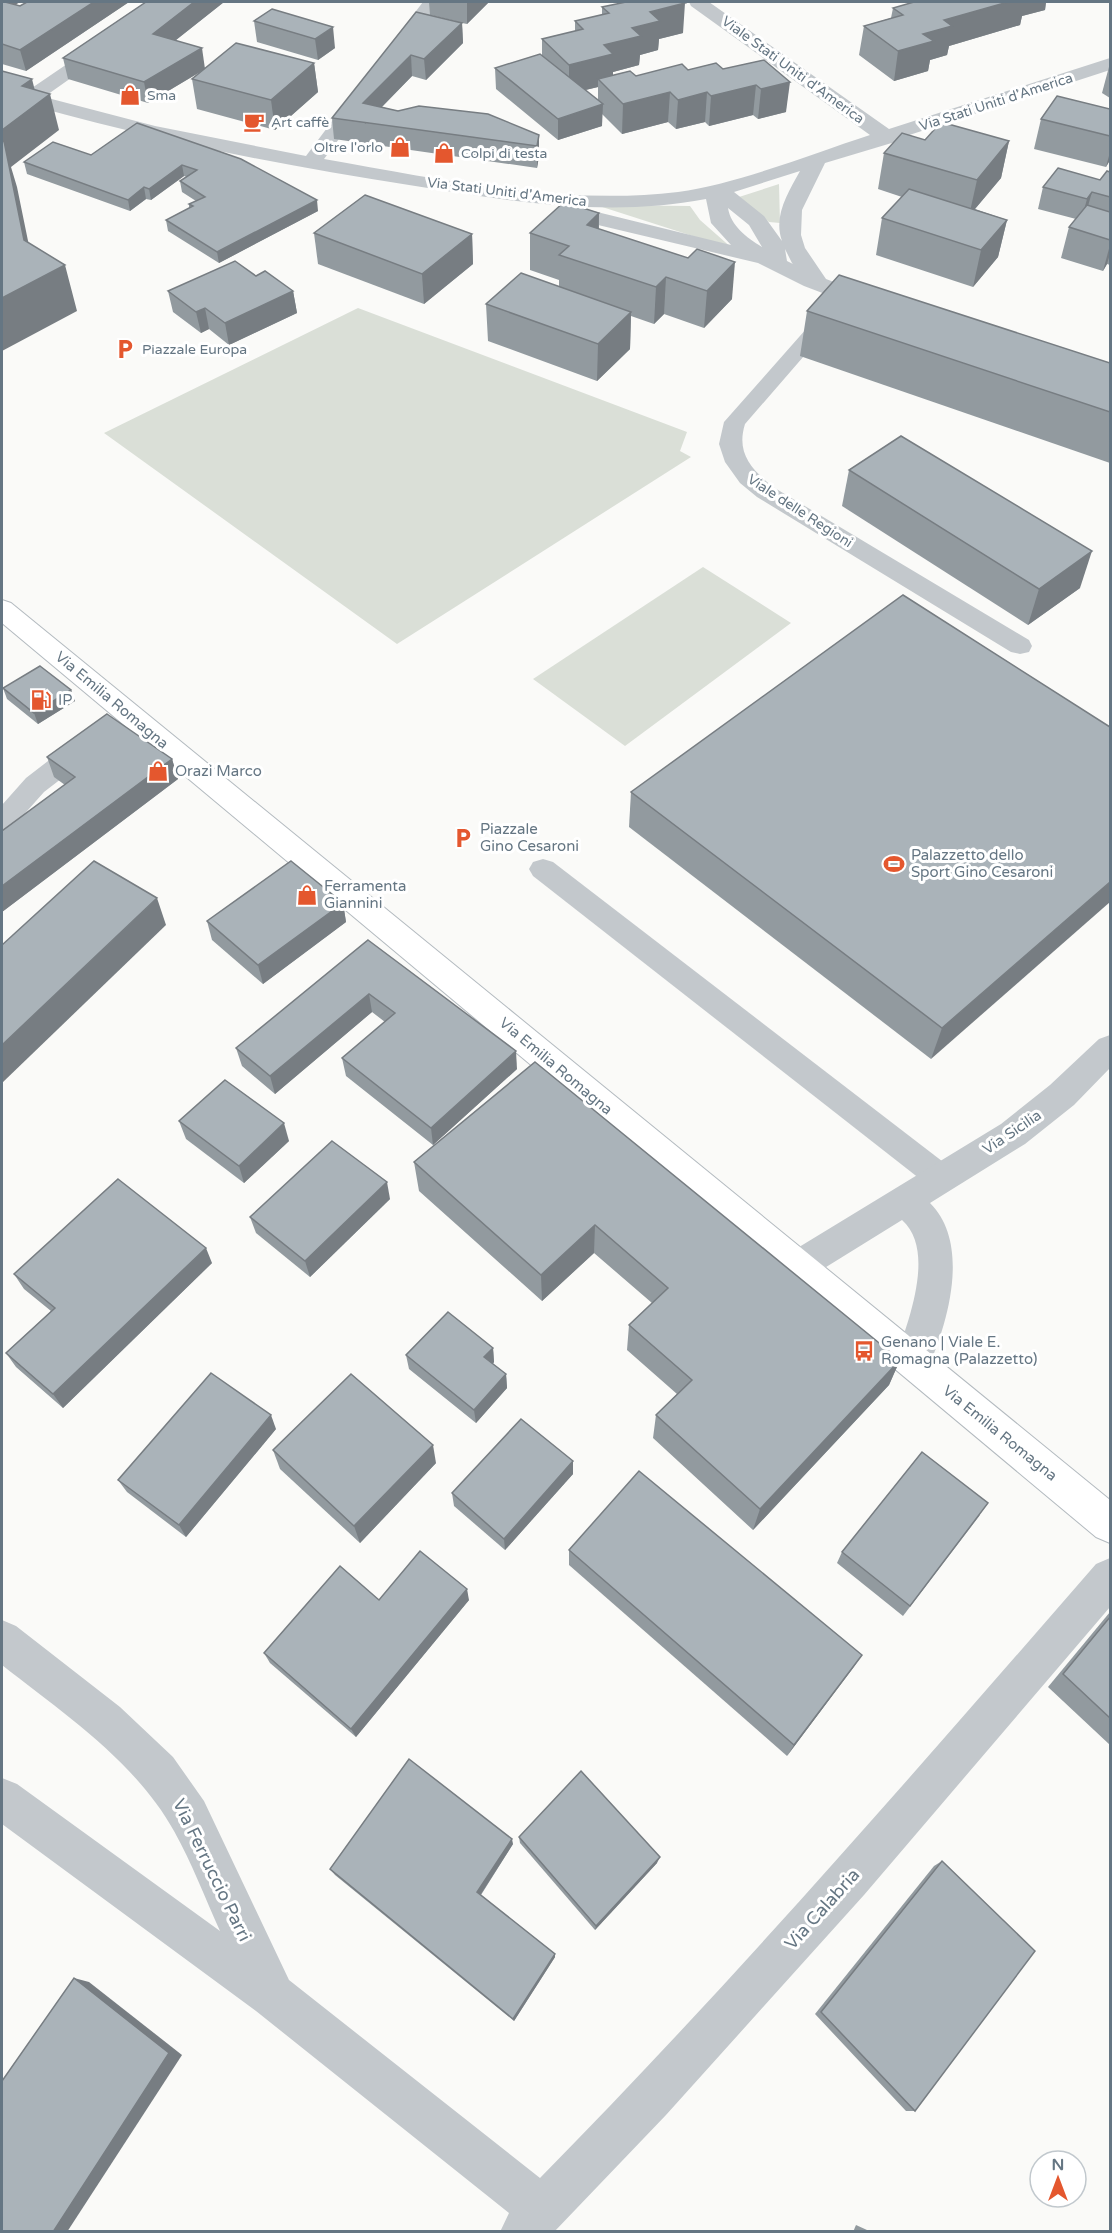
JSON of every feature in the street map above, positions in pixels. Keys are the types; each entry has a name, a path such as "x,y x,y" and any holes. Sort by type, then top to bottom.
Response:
{"main road":[{"name":"Via Emilia Romagna","path":"2,609 115,724 798,1266 1110,1524"}],"street":[{"path":"28,99 170,2"},
{"path":"310,164 432,2"},
{"name":"Viale Stati Uniti d'America","path":"698,2 888,138"},
{"name":"Via Stati Uniti d'America","path":"2,91 177,137 310,164 571,201 618,202 664,200 717,191 815,162 1110,64"},
{"path":"815,162 794,202 788,218 788,232 795,253 817,283"},
{"path":"474,189 776,263"},
{"path":"717,191 719,216 728,232 743,244 817,283 886,310"},
{"name":"Via Sicilia","path":"798,1266 940,1176 1013,1134 1041,1114 1110,1048"},
{"path":"902,1201 925,1222 931,1237 934,1259 934,1281 930,1304 913,1361"},
{"name":"Via Calabria","path":"533,2220 650,2099 827,1904 1110,1578"},
{"name":"Via Ferruccio Parri","path":"2,1640 122,1735 164,1779 189,1816 272,1995"},
{"name":"Via Ferruccio Parri","path":"2,1799 272,1995 533,2220"}],"lane":[{"name":"Viale delle Regioni","path":"847,296 735,422 730,442 732,458 742,474 765,492 1020,646"},
{"path":"2,822 35,785 115,724"},
{"path":"543,869 940,1176"}],"shaded area":[{"path":"779,184 780,223 769,222 739,197"},
{"path":"596,205 690,206 700,220 733,249"},
{"path":"358,308 687,432 680,451 691,457 397,644 104,433"},
{"path":"703,567 791,623 625,746 533,679"}],"building":[{"path":"2,2 20,6 27,2 94,2 20,50 2,44"},
{"path":"146,2 194,2 153,34 202,48 144,82 63,58"},
{"path":"626,2 685,3 650,12 660,21 632,28 641,36 604,45 613,54 569,65 542,39 583,29 575,21 609,13 602,7"},
{"path":"914,2 1008,2 944,20 952,26 923,34 934,41 898,51 864,26 903,15 893,8"},
{"path":"272,9 333,27 315,39 254,21"},
{"path":"416,12 462,23 424,59 411,55 363,103 398,111 419,106 488,114 539,135 537,146 332,118"},
{"path":"236,43 314,63 271,100 192,79"},
{"path":"540,54 603,104 558,119 495,68"},
{"path":"764,60 790,82 761,89 756,85 711,96 707,92 678,100 670,92 623,104 598,79 630,71 636,76 682,64 688,70 716,63 723,69"},
{"path":"2,71 32,79 22,86 50,94 2,130"},
{"path":"1057,96 1110,109 1110,136 1041,119"},
{"path":"941,122 1009,141 977,180 884,153 902,133 925,140"},
{"path":"137,123 241,159 317,200 217,252 166,220 193,206 189,204 205,197 180,181 197,170 182,165 149,189 144,187 128,200 24,162 53,142 91,155"},
{"path":"4,141 24,240 65,265 2,298 2,142"},
{"path":"1058,168 1100,180 1107,171 1110,172 1110,197 1092,192 1087,199 1043,187"},
{"path":"909,189 1007,220 981,250 882,218"},
{"path":"365,195 472,234 422,274 314,233"},
{"path":"564,202 599,213 587,225 688,258 697,249 735,262 707,291 666,277 656,287 559,255 569,246 530,233"},
{"path":"1087,205 1110,212 1110,240 1069,227"},
{"path":"235,261 256,276 265,271 293,291 225,323 205,308 196,312 168,291"},
{"path":"521,273 631,312 598,344 486,304"},
{"path":"839,275 1110,363 1110,412 807,311"},
{"path":"901,436 1092,551 1039,589 849,470"},
{"name":"Palazzetto dello Sport Gino Cesaroni","path":"903,595 1110,727 1110,882 942,1028 631,792"},
{"path":"40,666 71,690 34,713 3,688"},
{"path":"107,714 172,759 2,886 2,831 75,777 47,757"},
{"path":"94,861 157,898 2,1045 2,945"},
{"path":"291,861 343,903 258,965 207,921"},
{"path":"368,940 516,1051 431,1128 342,1058 395,1013 369,994 270,1076 236,1048"},
{"path":"535,1062 900,1360 760,1509 656,1415 692,1380 629,1325 668,1288 595,1225 541,1275 414,1162"},
{"path":"225,1080 284,1123 239,1166 179,1121"},
{"path":"332,1141 387,1182 305,1261 250,1217"},
{"path":"118,1179 206,1248 53,1394 6,1353 55,1308 14,1274"},
{"path":"448,1312 493,1348 484,1357 506,1374 474,1410 406,1355"},
{"path":"211,1373 271,1415 179,1525 118,1480"},
{"path":"351,1374 433,1445 354,1526 273,1450"},
{"path":"521,1419 573,1461 504,1539 452,1493"},
{"path":"922,1452 988,1503 910,1606 842,1552"},
{"path":"639,1471 862,1655 794,1745 569,1550"},
{"path":"420,1551 467,1589 351,1729 264,1653 340,1566 379,1600"},
{"path":"1110,1617 1110,1718 1063,1674"},
{"path":"409,1759 512,1839 477,1892 555,1954 513,2019 330,1869"},
{"path":"581,1771 660,1857 596,1926 519,1837"},
{"path":"942,1861 1035,1951 915,2111 821,2012"},
{"path":"74,1978 169,2053 53,2232 2,2232 2,2081"}],"place":[{"name":"Sma","path":"130,95"},
{"name":"Art caffè","path":"254,122"},
{"name":"Oltre l'orlo","path":"400,147"},
{"name":"Colpi di testa","path":"444,153"},
{"name":"Piazzale Europa","path":"125,349"},
{"name":"IP","path":"41,700"},
{"name":"Orazi Marco","path":"158,771"},
{"name":"Piazzale Gino Cesaroni","path":"463,838"},
{"name":"Palazzetto dello Sport Gino Cesaroni","path":"894,864"},
{"name":"Ferramenta Giannini","path":"307,895"},
{"name":"Genano | Viale E. Romagna (Palazzetto)","path":"864,1351"}]}
